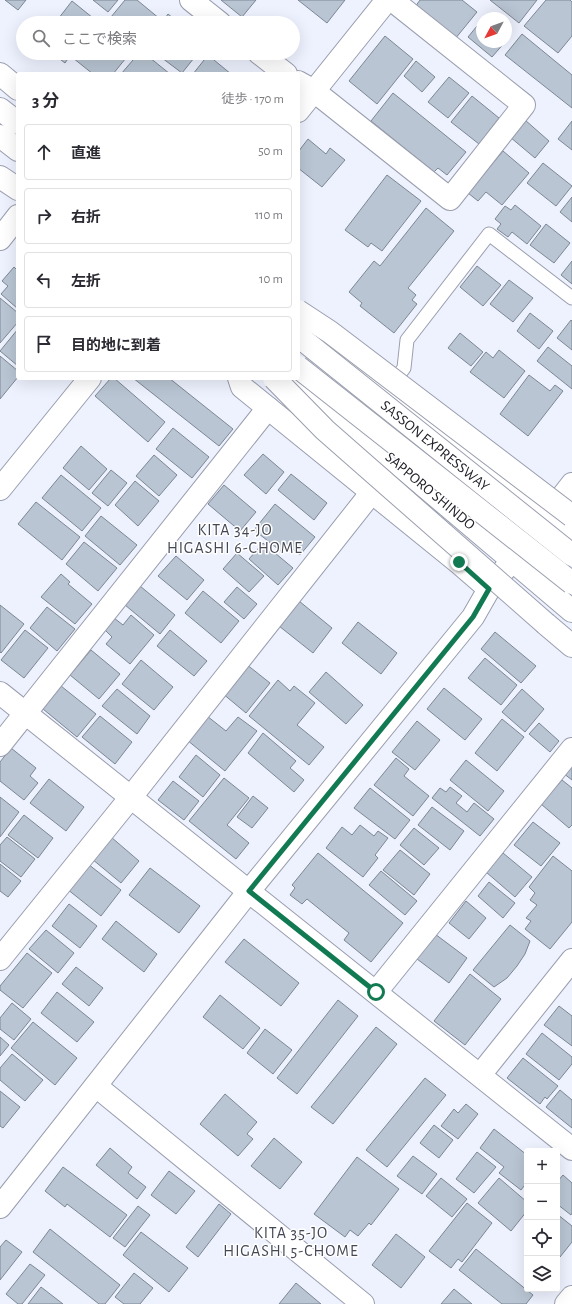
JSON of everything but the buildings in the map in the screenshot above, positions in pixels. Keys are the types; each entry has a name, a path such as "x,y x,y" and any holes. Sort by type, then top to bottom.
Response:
{"main road":[{"path":"190,0 211,16"},
{"path":"300,105 306,87 387,0"},
{"path":"306,87 450,199 524,105 392,0"},
{"path":"268,60 283,72"},
{"path":"0,74 16,87"},
{"path":"0,109 16,121"},
{"path":"0,136 16,148"},
{"path":"0,176 16,188"},
{"path":"0,239 16,219"},
{"path":"300,312 330,332 572,516"},
{"path":"300,323 572,539"},
{"name":"SASSON EXPRESSWAY","path":"300,338 572,555"},
{"name":"SASSON EXPRESSWAY","path":"300,369 572,583"},
{"path":"0,489 88,380"},
{"path":"240,380 242,387 489,589"},
{"path":"276,380 325,430 572,646"},
{"name":"SAPPORO SHINDO","path":"285,380 371,441 572,612"},
{"path":"0,745 268,408"},
{"path":"0,1207 249,891 473,617 489,589 572,484"},
{"path":"0,959 131,797 372,492"},
{"path":"0,692 572,1149"},
{"path":"376,992 572,749"},
{"path":"480,1075 572,960"},
{"path":"96,1086 363,1304"},
{"path":"566,1304 572,1297"}],"lane":[{"path":"386,392 404,368 407,340 489,234 572,298"}],"district":[{"name":"KITA 34-JO HIGASHI 6-CHOME","path":"235,539"},
{"name":"KITA 35-JO HIGASHI 5-CHOME","path":"291,1242"}],"route":[{"path":"376,992 249,891 473,617 489,589 459,562"}]}
